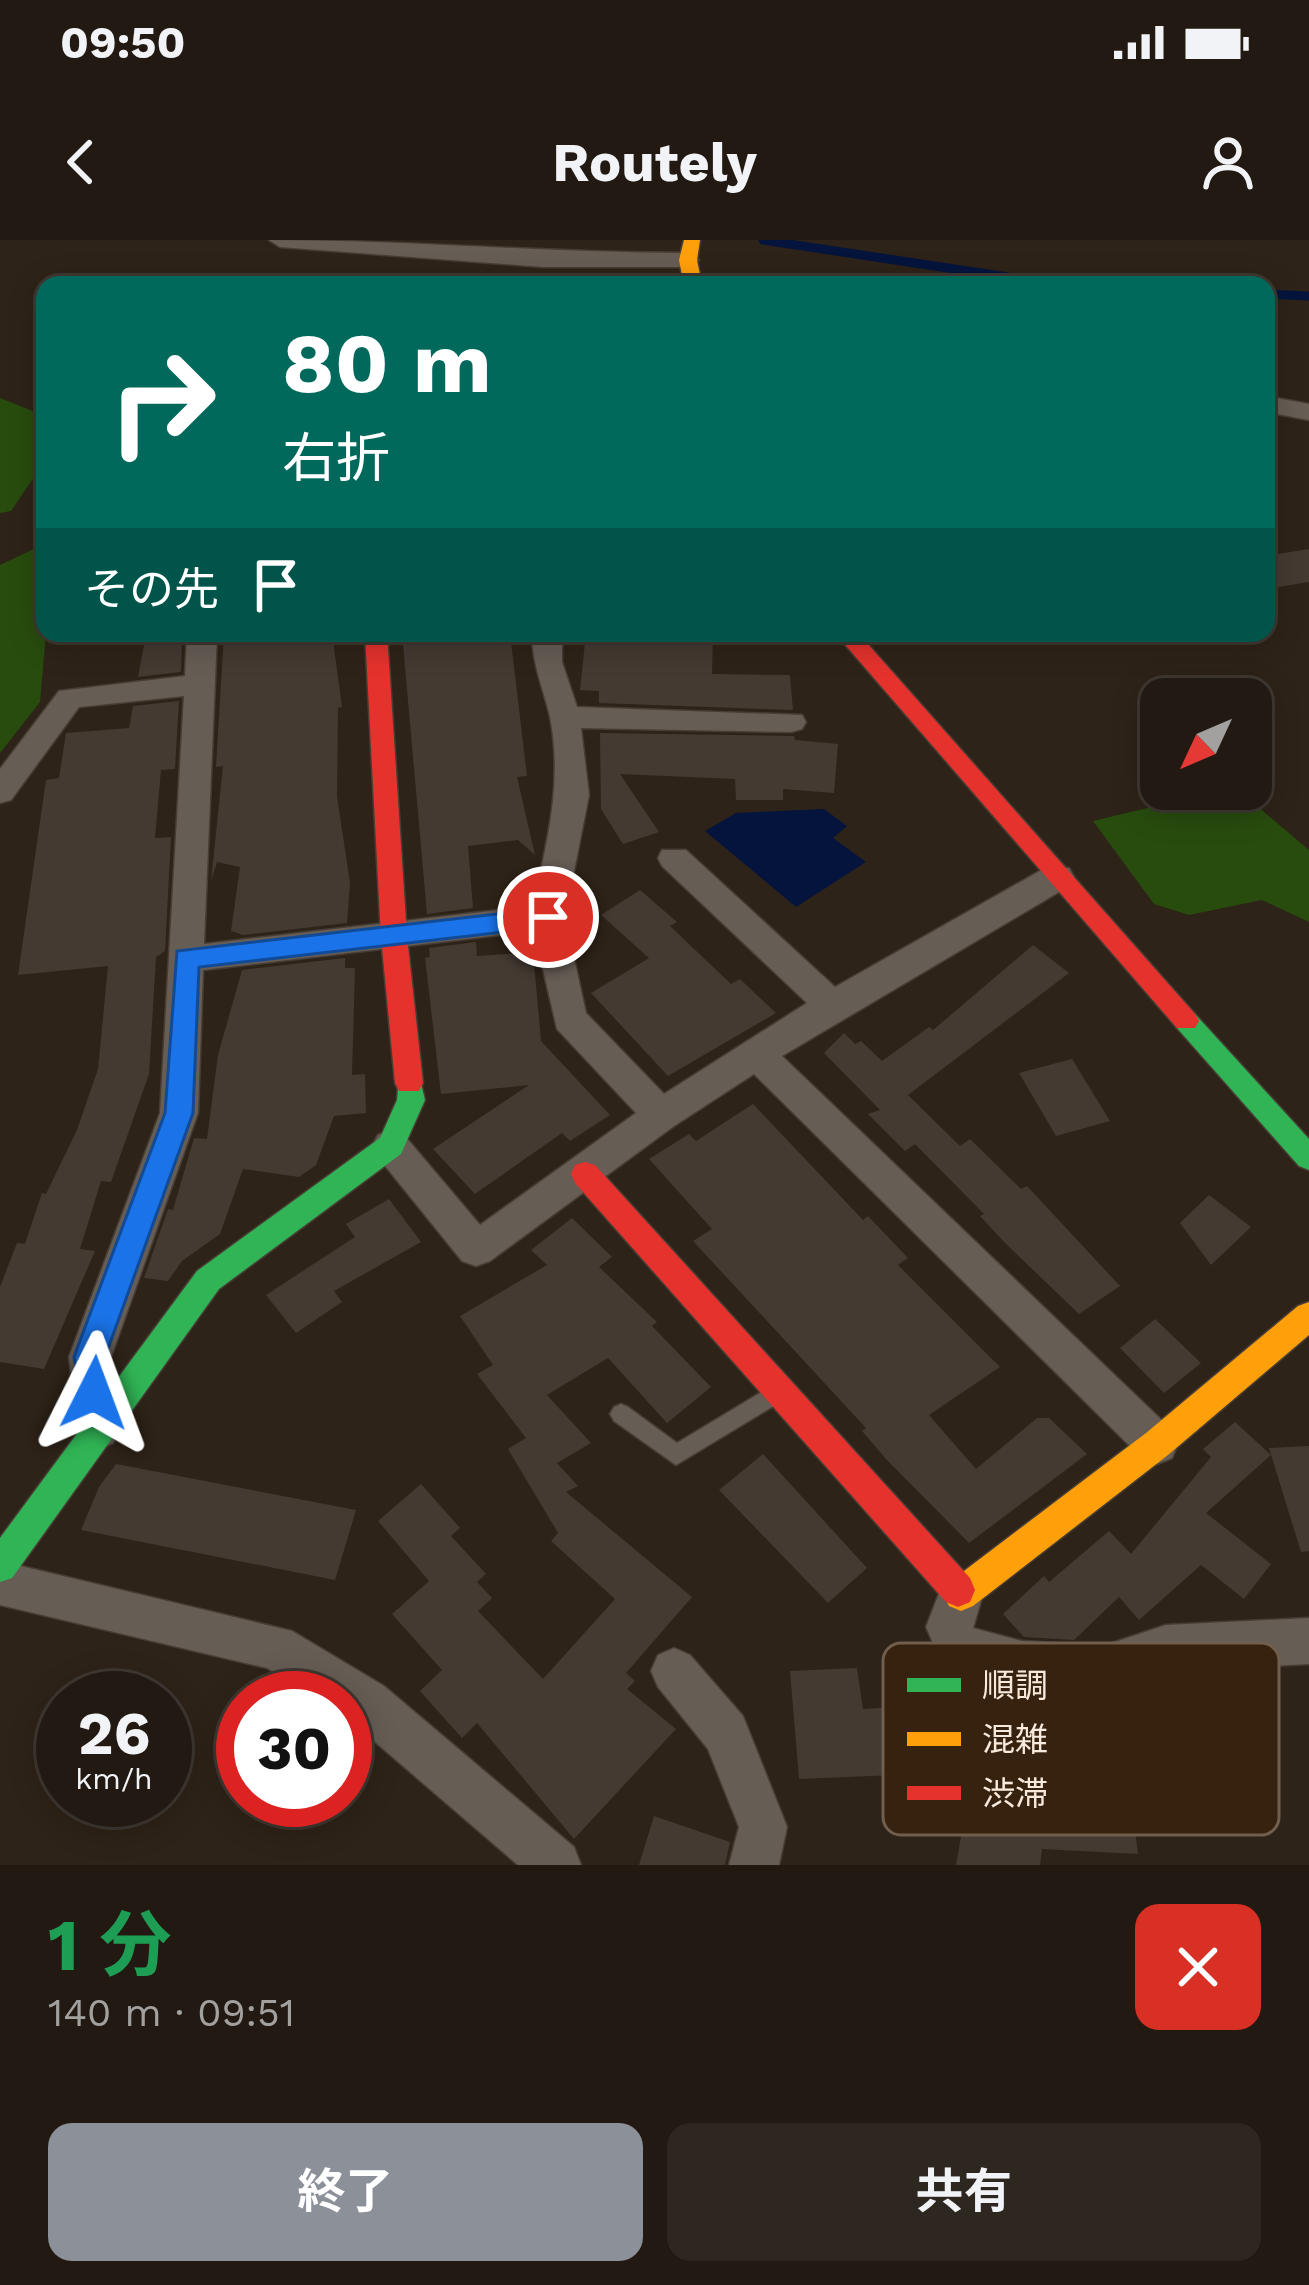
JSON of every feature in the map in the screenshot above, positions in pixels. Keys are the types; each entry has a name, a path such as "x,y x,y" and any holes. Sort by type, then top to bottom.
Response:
{"street":[{"path":"280,240 543,260 691,262"},
{"path":"1275,406 1309,412"},
{"path":"98,1430 90,1357 179,1113 201,642"},
{"path":"0,1566 208,1280 391,1147 411,1100 394,937 377,642"},
{"path":"547,642 547,662 565,717 573,795 548,917 570,1019 661,1115"},
{"path":"854,642 1309,1158"},
{"path":"0,792 70,698 199,685"},
{"path":"565,717 791,722"},
{"path":"674,858 832,1005"},
{"path":"391,1147 476,1249 661,1115 832,1005 1057,877"},
{"path":"186,958 548,917"},
{"path":"759,1056 1157,1444"},
{"path":"585,1174 961,1594"},
{"path":"956,1643 949,1627 961,1594 1157,1444 1309,1316"},
{"path":"0,1583 276,1647 367,1703 556,1865"},
{"path":"1268,1643 1309,1641"},
{"path":"674,1671 726,1733 763,1827 754,1865"}],"lane":[{"path":"621,1414 676,1455 779,1391"}],"green space":[{"path":"0,398 36,412 36,474 11,511 0,513"},
{"path":"36,548 36,642 45,642 40,702 0,753 0,565"},
{"path":"1140,810 1262,810 1309,850 1309,922 1262,900 1189,915 1154,904 1093,821"}],"water":[{"path":"824,809 847,826 833,838 866,862 796,907 705,831 736,813"}],"building":[{"path":"1309,549 1309,582 1275,588 1275,555"},
{"path":"145,642 182,642 181,672 138,677"},
{"path":"223,642 333,642 342,707 338,708 337,796 350,883 347,923 243,935 231,931 240,867 217,862 211,881 223,766 216,767"},
{"path":"403,642 511,642 527,776 517,777 535,855 518,840 468,846 473,908 427,914"},
{"path":"585,642 713,642 712,674 790,675 793,710 599,703 599,691 580,690"},
{"path":"179,701 175,769 161,770 155,838 171,837 165,951 156,957 149,1074 111,1182 101,1181 80,1249 95,1251 44,1369 0,1362 0,1287 17,1243 25,1244 42,1193 46,1194 77,1130 98,1069 108,966 18,975 46,780 59,778 66,733 129,728 133,706"},
{"path":"600,733 794,736 795,740 838,744 834,793 783,789 783,800 736,800 735,779 620,774 659,832 623,844 601,809"},
{"path":"640,890 677,922 670,926 731,984 740,979 776,1013 668,1076 591,993 649,958 601,915"},
{"path":"476,942 477,956 533,952 541,1041 610,1115 570,1141 562,1133 475,1194 433,1149 529,1085 441,1094 425,958 430,957 429,948"},
{"path":"1033,945 1069,973 908,1095 960,1146 970,1139 1021,1189 1027,1186 1120,1286 1079,1314 1006,1244 980,1216 984,1214 915,1144 905,1151 868,1114 880,1110 824,1053 844,1033 855,1044 861,1041 882,1061 929,1027 933,1030"},
{"path":"345,958 345,968 355,968 352,1075 365,1074 366,1113 334,1116 316,1165 299,1177 243,1169 220,1234 182,1261 168,1281 144,1278 168,1209 173,1210 194,1138 207,1139 218,1055 242,970"},
{"path":"1072,1059 1110,1121 1056,1136 1019,1073"},
{"path":"753,1104 863,1220 868,1216 908,1258 898,1265 1000,1367 929,1415 976,1469 1037,1418 1049,1418 1087,1454 969,1543 886,1459 862,1431 866,1428 693,1241 712,1229 649,1159 689,1134 696,1141"},
{"path":"1209,1195 1251,1227 1211,1265 1180,1223"},
{"path":"389,1199 421,1242 334,1291 342,1302 296,1333 266,1295 355,1237 346,1224"},
{"path":"572,1218 612,1257 599,1267 657,1322 652,1326 711,1387 667,1423 608,1358 547,1395 591,1443 557,1463 578,1486 566,1492 692,1597 626,1673 635,1681 627,1689 676,1729 574,1839 477,1723 462,1738 420,1691 442,1670 392,1614 429,1581 378,1521 421,1484 460,1528 451,1536 486,1574 477,1582 492,1598 478,1611 543,1679 615,1599 551,1541 558,1533 508,1449 526,1438 477,1374 493,1365 460,1316 547,1265 531,1250"},
{"path":"1155,1319 1201,1363 1164,1393 1120,1348"},
{"path":"1235,1422 1271,1455 1206,1513 1271,1564 1244,1599 1201,1565 1139,1620 1119,1597 1074,1640 1024,1637 1003,1614 1044,1576 1049,1582 1109,1531 1131,1554 1211,1457 1203,1449"},
{"path":"1309,1446 1309,1551 1301,1552 1269,1448"},
{"path":"763,1454 867,1568 828,1603 719,1490"},
{"path":"116,1464 356,1510 335,1580 81,1530 99,1487"},
{"path":"857,1668 863,1709 883,1708 883,1776 799,1779 790,1671"},
{"path":"654,1816 730,1842 725,1865 639,1865"},
{"path":"961,1835 1136,1835 1138,1854 1042,1849 1040,1865 956,1865"}],"waterway":[{"path":"763,240 1001,276"},
{"path":"1275,294 1309,296"}],"traffic: fast":[{"path":"1186,1021 1309,1158"},
{"path":"0,1566 208,1280 391,1146 411,1100 409,1083"}],"traffic: slow":[{"path":"691,276 692,240"},
{"path":"958,1590 961,1594 1157,1444 1309,1316"}],"traffic: jam":[{"path":"377,642 394,937 409,1083"},
{"path":"854,642 1186,1021"},
{"path":"585,1174 958,1590"}],"route":[{"path":"94,1393 90,1357 179,1113 186,958 548,917"}]}
